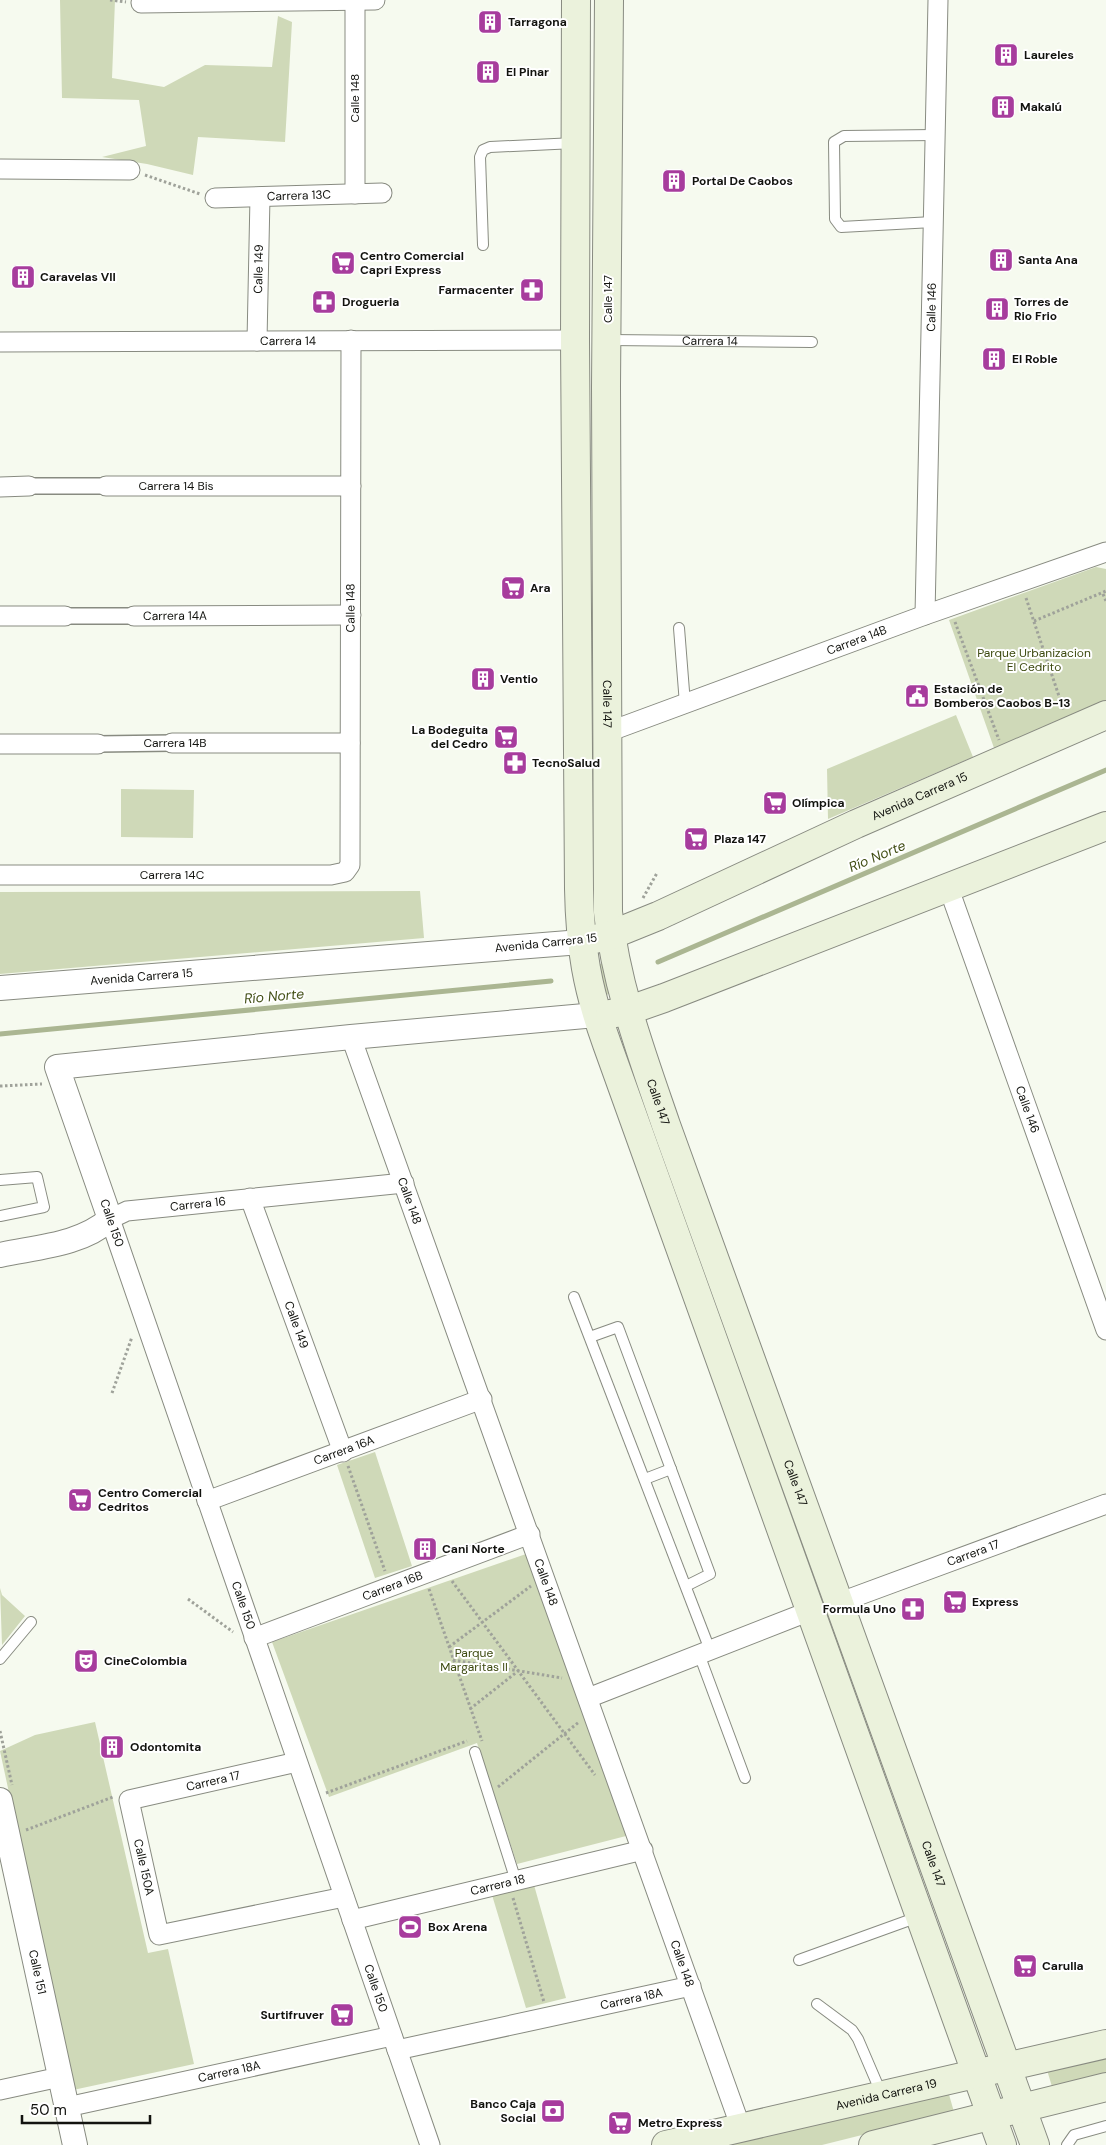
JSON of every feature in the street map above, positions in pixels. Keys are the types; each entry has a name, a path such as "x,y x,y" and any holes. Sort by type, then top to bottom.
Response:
{"main road":[{"path":"576,0 575,340 581,942 596,1016 1002,2145"},
{"name":"Calle 147","path":"609,0 608,912 610,935 627,1011 838,1603 1035,2145"},
{"name":"Avenida Carrera 15","path":"581,942 610,935 1106,715"},
{"path":"596,1016 627,1011 1106,826"},
{"name":"Avenida Carrera 19","path":"666,2145 1106,2044"},
{"path":"873,2145 1106,2086"}],"street":[{"path":"141,3 376,0"},
{"name":"Calle 146","path":"925,615 938,0"},
{"name":"Calle 148","path":"355,1 355,194"},
{"path":"0,169 130,170"},
{"name":"Carrera 13C","path":"215,198 382,193"},
{"name":"Calle 149","path":"257,341 260,197"},
{"name":"Calle 148","path":"345,872 350,865 351,340"},
{"name":"Carrera 14","path":"0,342 575,340"},
{"name":"Carrera 14 Bis","path":"0,487 351,486"},
{"name":"Carrera 14B","path":"608,732 925,615 1106,552"},
{"name":"Carrera 14A","path":"0,616 351,615"},
{"name":"Carrera 14B","path":"0,744 350,742"},
{"name":"Carrera 14C","path":"0,875 331,875 345,872"},
{"name":"Calle 146","path":"949,888 1106,1330"},
{"name":"Avenida Carrera 15","path":"0,988 581,942"},
{"path":"351,1037 596,1016"},
{"name":"Calle 148","path":"351,1037 482,1399 741,2128"},
{"name":"Calle 150","path":"351,1037 57,1067 430,2145"},
{"name":"Carrera 16","path":"0,1255 83,1237 97,1230 110,1219 127,1211 404,1183"},
{"name":"Calle 149","path":"250,1198 343,1452"},
{"name":"Carrera 16A","path":"207,1501 482,1399"},
{"name":"Carrera 17","path":"838,1603 1106,1504"},
{"name":"Carrera 16B","path":"254,1638 530,1534"},
{"path":"588,1696 810,1611"},
{"name":"Carrera 17","path":"129,1800 297,1762"},
{"name":"Calle 151","path":"0,1800 7,1867 60,2076 75,2145"},
{"name":"Calle 150A","path":"129,1800 159,1935 344,1897"},
{"name":"Carrera 18","path":"352,1920 643,1850"},
{"name":"Carrera 18A","path":"67,2107 691,1986"},
{"path":"0,2090 60,2076"}],"lane":[{"path":"933,222 841,227 835,220 834,142 844,136 935,135"},
{"path":"483,246 480,156 484,150 490,147 575,143"},
{"name":"Carrera 14","path":"608,340 812,342"},
{"path":"679,628 685,704"},
{"path":"0,1180 37,1177 44,1206 0,1216"},
{"path":"574,1297 686,1586 704,1652 745,1778"},
{"path":"590,1337 618,1327 710,1574 686,1586"},
{"path":"645,1479 671,1470"},
{"path":"0,1659 31,1622"},
{"path":"475,1752 512,1882"},
{"path":"799,1960 919,1916"},
{"path":"817,2004 855,2034 882,2096"},
{"path":"1067,2145 1074,2135 1106,2126"}],"path":[{"path":"130,170 215,198"},
{"path":"1021,582 1065,715"},
{"path":"1034,621 1105,592 1106,600"},
{"path":"950,606 1000,744 1008,740"},
{"path":"641,901 657,873"},
{"path":"0,1086 24,1085"},
{"path":"112,1393 133,1333"},
{"path":"343,1452 391,1587"},
{"path":"442,1568 598,1779"},
{"path":"424,1574 483,1744"},
{"path":"448,1646 545,1576"},
{"path":"188,1599 239,1637 254,1638"},
{"path":"453,1660 518,1670 588,1696 565,1733 498,1787"},
{"path":"470,1709 518,1670"},
{"path":"310,1799 480,1736"},
{"path":"494,1778 501,1796"},
{"path":"22,1832 112,1796 129,1800"},
{"path":"512,1882 548,2015"}],"green space":[{"path":"60,0 115,0 112,78 164,87 205,65 272,67 278,16 292,22 285,142 198,137 193,175 147,164 102,157 146,146 139,100 62,98"},
{"name":"Parque Urbanizacion El Cedrito","path":"1096,567 1106,569 1106,701 994,748 949,620"},
{"path":"956,715 973,757 828,819 827,769"},
{"path":"121,789 194,790 193,838 121,837"},
{"path":"420,891 424,938 0,974 0,892"},
{"path":"610,962 610,993 602,998 595,965"},
{"path":"375,1452 412,1566 375,1578 337,1465"},
{"name":"Parque Margaritas II","path":"526,1554 626,1836 517,1864 477,1743 329,1797 272,1642"},
{"path":"0,1588 2,1595 25,1616 2,1645"},
{"path":"95,1722 148,1953 168,1949 194,2064 73,2090 0,1751 35,1735"},
{"path":"534,1885 566,1998 526,2008 492,1895"},
{"path":"1106,2054 1106,2076 1053,2090 1047,2070"},
{"path":"948,2091 954,2112 822,2145 712,2145"}],"waterway":[{"name":"Río Norte","path":"658,962 1106,770"},
{"name":"Río Norte","path":"0,1034 551,981"}],"place":[{"name":"Tarragona","path":"490,22"},
{"name":"Laureles","path":"1006,55"},
{"name":"El Pinar","path":"488,72"},
{"name":"Makalú","path":"1003,107"},
{"name":"Portal De Caobos","path":"674,181"},
{"name":"Santa Ana","path":"1001,260"},
{"name":"Centro Comercial Capri Express","path":"343,263"},
{"name":"Caravelas VII","path":"23,277"},
{"name":"Farmacenter","path":"532,290"},
{"name":"Drogueria","path":"324,302"},
{"name":"Torres de Rio Frio","path":"997,309"},
{"name":"El Roble","path":"994,359"},
{"name":"Ara","path":"513,588"},
{"name":"Ventio","path":"483,679"},
{"name":"Estación de Bomberos Caobos B-13","path":"917,696"},
{"name":"La Bodeguita del Cedro","path":"506,737"},
{"name":"TecnoSalud","path":"515,763"},
{"name":"Olímpica","path":"775,803"},
{"name":"Plaza 147","path":"696,839"},
{"name":"Centro Comercial Cedritos","path":"80,1500"},
{"name":"Cani Norte","path":"425,1549"},
{"name":"Express","path":"955,1602"},
{"name":"Formula Uno","path":"913,1609"},
{"name":"CineColombia","path":"86,1661"},
{"name":"Odontomita","path":"112,1747"},
{"name":"Box Arena","path":"410,1927"},
{"name":"Carulla","path":"1025,1966"},
{"name":"Surtifruver","path":"342,2015"},
{"name":"Banco Caja Social","path":"553,2111"},
{"name":"Metro Express","path":"620,2123"}]}
